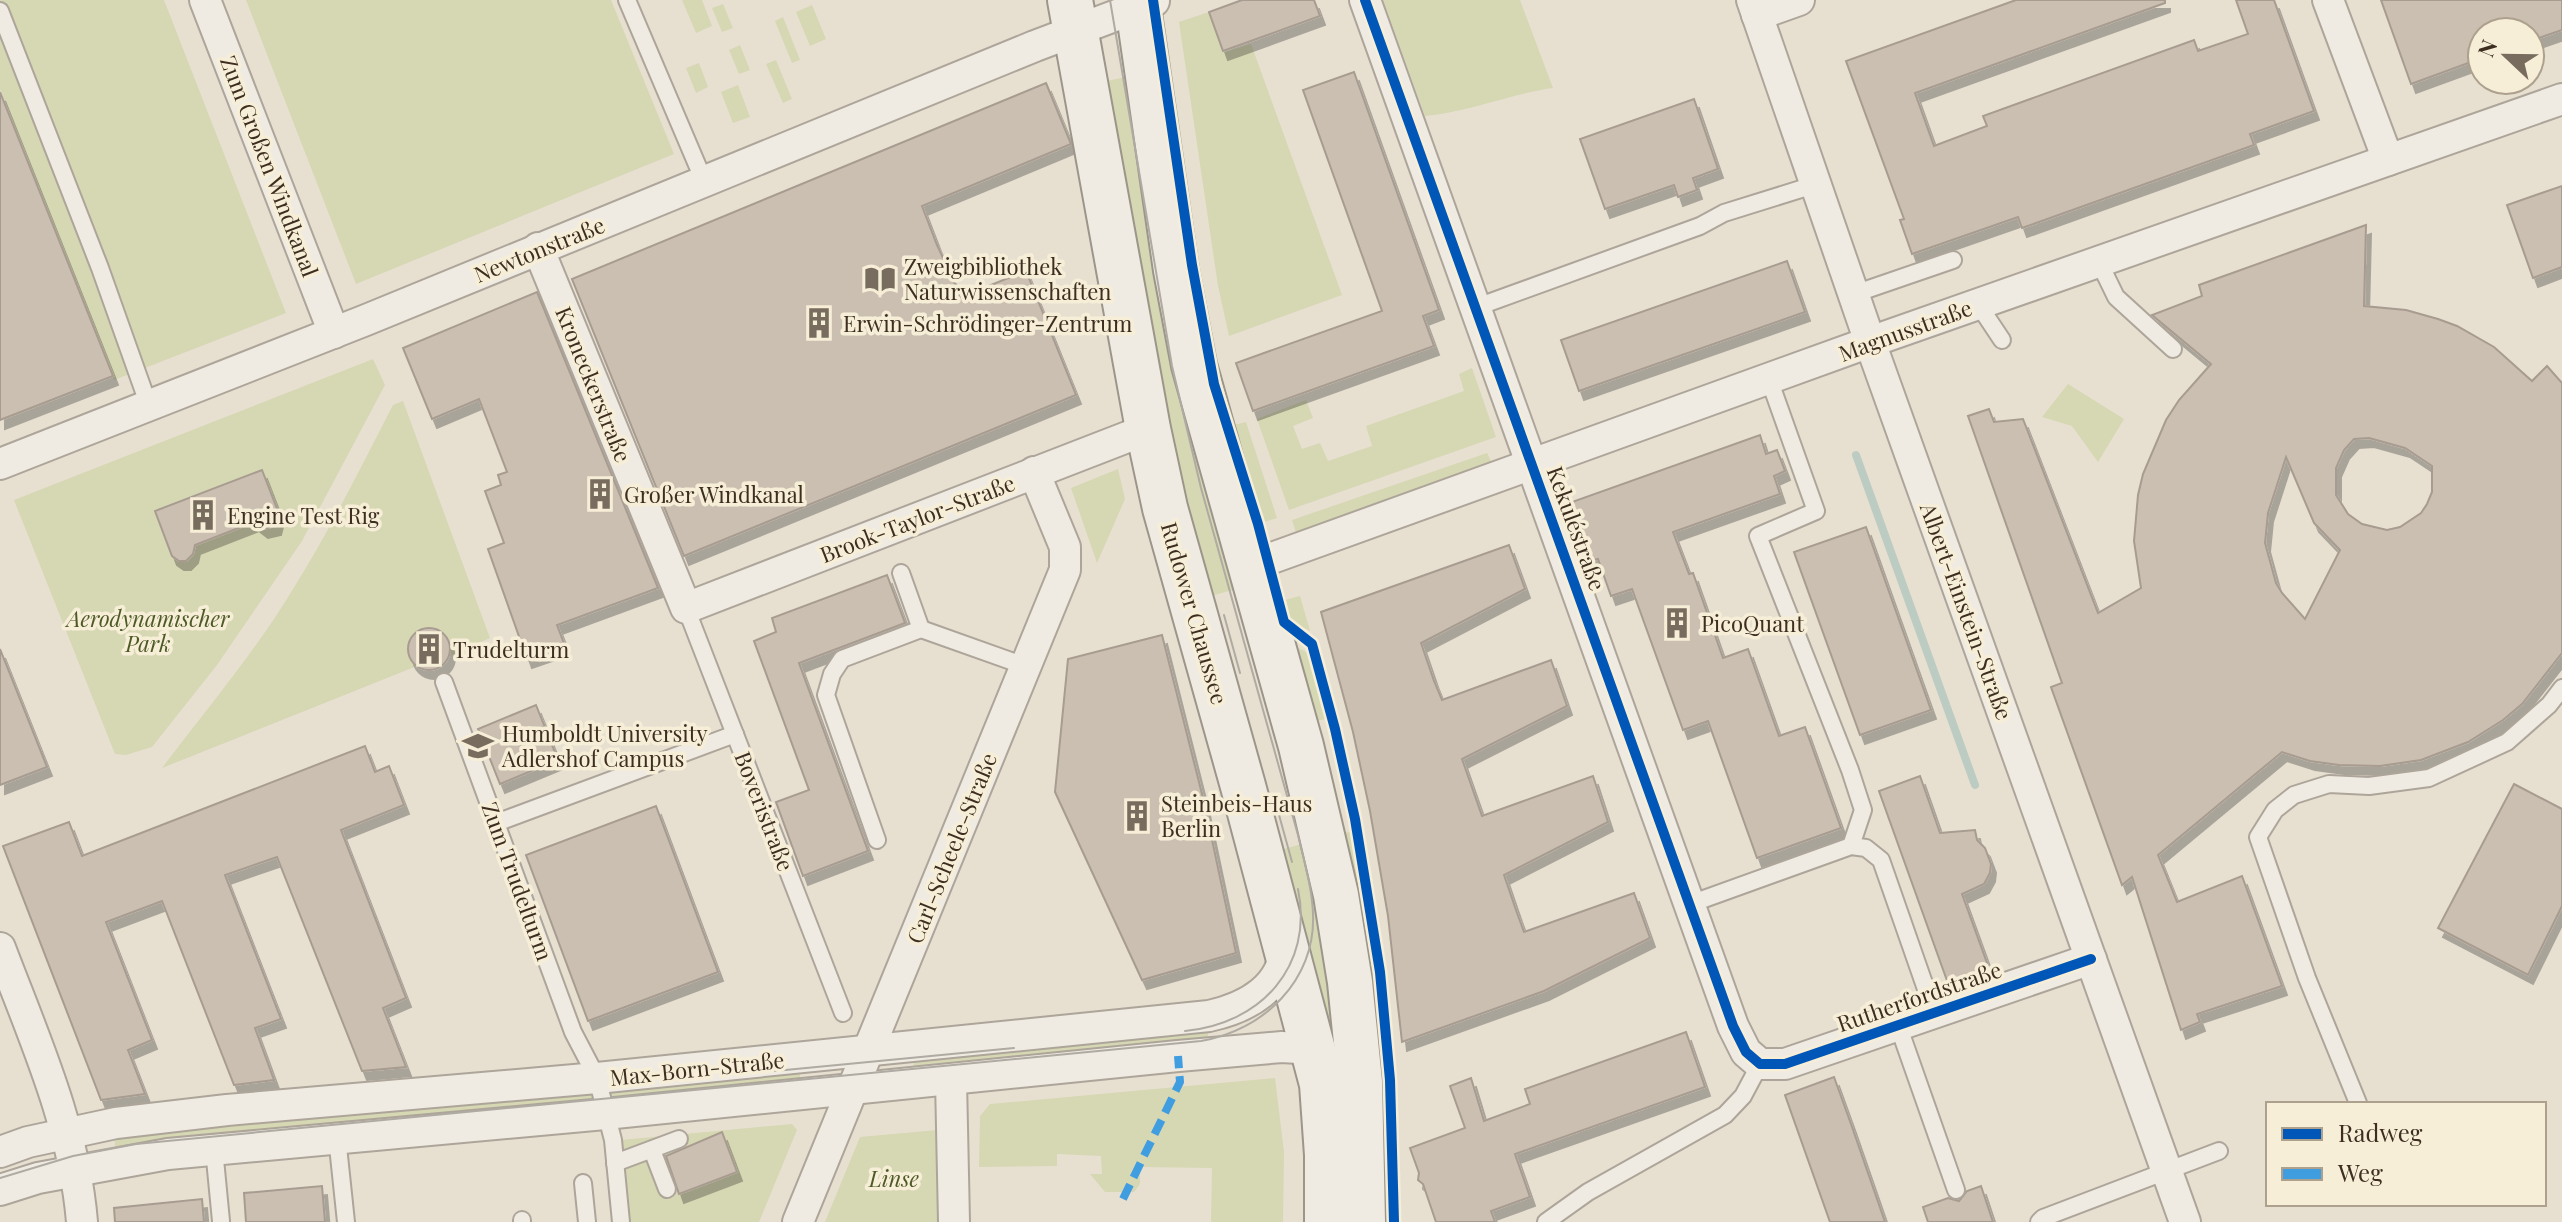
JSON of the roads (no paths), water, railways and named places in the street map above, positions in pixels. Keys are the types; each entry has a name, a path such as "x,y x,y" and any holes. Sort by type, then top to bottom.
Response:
{"main road":[{"path":"1144,2 1176,270 1194,365 1301,746 1336,895 1350,982 1360,1082 1363,1222"},
{"name":"Rudower Chaussee","path":"1073,15 1165,508 1314,1049 1323,1093 1327,1222"}],"street":[{"name":"Zum Großen Windkanal","path":"205,0 334,333"},
{"name":"Kekuléstraße","path":"1365,0 1733,1026 1746,1052 1760,1064"},
{"path":"1754,8 1799,0"},
{"path":"2328,0 2388,160"},
{"name":"Newtonstraße","path":"0,464 334,333 704,181 1073,15 1144,2"},
{"name":"Albert-Einstein-Straße","path":"1754,8 1870,342 2185,1222"},
{"name":"Magnusstraße","path":"1250,566 1870,342 2562,99"},
{"name":"Kroneckerstraße","path":"538,248 686,608"},
{"name":"Brook-Taylor-Straße","path":"686,608 1148,429"},
{"name":"Carl-Scheele-Straße","path":"798,1222 1065,570 1065,547 1034,472"},
{"name":"Max-Born-Straße","path":"71,1149 131,1121 1196,1018 1228,1012 1249,1003 1275,978 1285,956 1285,940"},
{"path":"0,948 71,1149 82,1222"},
{"name":"Rutherfordstraße","path":"1760,1064 1785,1064 2091,959"},
{"name":"Max-Born-Straße","path":"71,1149 141,1157 1261,1049 1314,1049"},
{"path":"951,1080 954,1222"},
{"path":"0,1152 71,1149"},
{"path":"0,1190 25,1181 71,1149"}],"lane":[{"path":"627,0 704,181"},
{"path":"0,11 100,268 149,406"},
{"path":"1477,307 1700,226 1724,213 1817,184"},
{"path":"1854,294 1953,260"},
{"path":"2099,262 2116,297 2173,349"},
{"path":"1978,304 2002,340"},
{"path":"1769,379 1816,511 1758,536 1863,810 1851,846"},
{"path":"901,573 921,629"},
{"name":"Boveristraße","path":"686,608 843,1013"},
{"path":"877,840 826,695 832,674 842,659 921,629 1025,666"},
{"name":"Zum Trudelturm","path":"444,682 573,1032 597,1078 613,1140 621,1222"},
{"path":"2358,1102 2307,978 2258,837 2275,810 2294,795 2329,784 2369,786 2429,778 2507,742 2549,705 2562,688"},
{"path":"496,823 735,734"},
{"path":"1690,904 1851,846 1866,848 1881,860 1934,1012"},
{"path":"1898,1025 1956,1190"},
{"path":"1546,1222 1588,1192 1725,1115 1743,1096 1760,1064"},
{"path":"337,1137 346,1222"},
{"path":"615,1163 679,1139"},
{"path":"214,1149 221,1221"},
{"path":"652,1150 667,1189"},
{"path":"2039,1222 2166,1169 2219,1151"},
{"path":"583,1183 587,1222"}],"waterway":[{"path":"1856,455 1975,785"}],"tram line":[{"path":"0,1178 73,1156 136,1144 1201,1041 1245,1026 1281,998 1295,981 1312,938 1309,884 1201,488 1172,366 1110,0"},
{"path":"1224,615 1240,673"},
{"path":"1276,804 1292,862"},
{"path":"1185,1031 1237,1017 1258,1004 1276,987 1298,943 1301,917 1298,889"},
{"path":"775,1071 1014,1048"}],"place":[{"name":"Zweigbibliothek Naturwissenschaften","path":"880,279"},
{"name":"Erwin-Schrödinger-Zentrum","path":"819,323"},
{"name":"Großer Windkanal","path":"600,494"},
{"name":"Engine Test Rig","path":"203,515"},
{"name":"PicoQuant","path":"1677,623"},
{"name":"Trudelturm","path":"429,649"},
{"name":"Humboldt University Adlershof Campus","path":"478,746"},
{"name":"Steinbeis-Haus Berlin","path":"1137,816"}],"park label":[{"name":"Aerodynamischer Park","path":"148,630"},
{"name":"Linse","path":"894,1178"}]}
